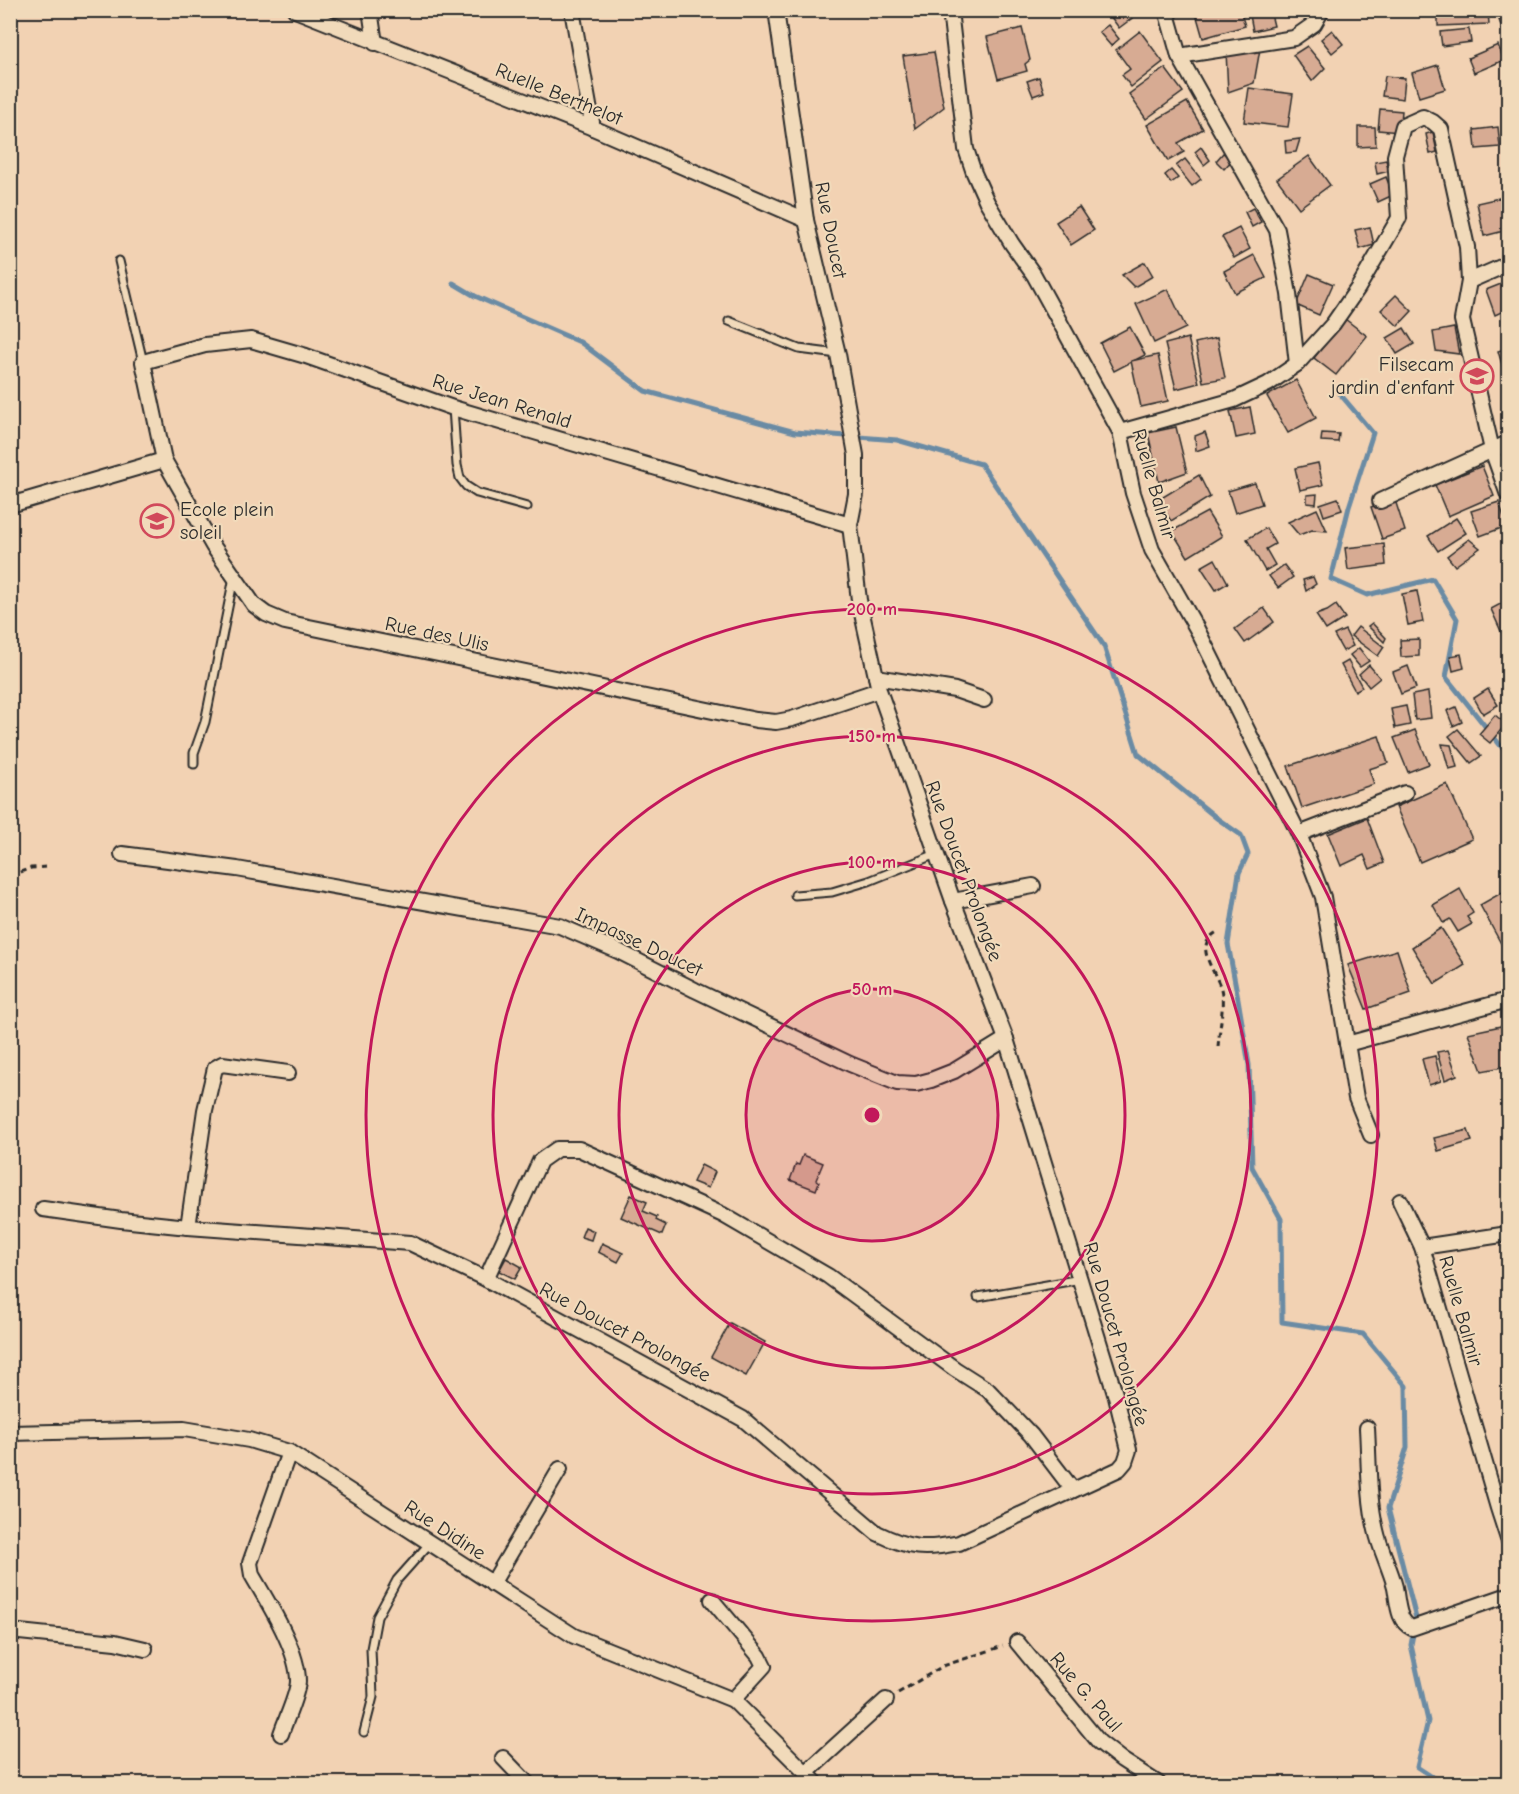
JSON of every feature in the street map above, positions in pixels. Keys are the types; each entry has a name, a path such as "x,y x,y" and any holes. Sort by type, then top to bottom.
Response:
{"street":[{"name":"Ruelle Berthelot","path":"295,10 593,128 806,220"},
{"path":"370,10 375,43"},
{"path":"572,10 593,128"},
{"name":"Rue Doucet","path":"776,10 806,220 838,354 856,455"},
{"name":"Ruelle Balmir","path":"950,10 966,149 974,173 987,202 1034,276 1120,432 1133,493 1152,550 1197,629 1299,834 1323,897 1356,1098 1371,1135"},
{"path":"1166,10 1179,56 1277,230 1289,294 1297,364"},
{"path":"1179,56 1294,38 1314,24 1322,10"},
{"path":"1120,432 1234,400 1268,384 1297,364 1339,315 1358,288 1399,218 1395,156 1403,126 1423,117 1441,129 1467,247 1469,281 1462,320 1492,450 1509,495"},
{"path":"1469,281 1509,264"},
{"name":"Rue Jean Renald","path":"143,362 206,345 251,340 306,356 453,408 850,525"},
{"name":"Rue des Ulis","path":"143,362 164,460 213,546 254,605 266,614 285,622 756,720 776,722 792,719 877,684"},
{"path":"1380,501 1509,443"},
{"name":"Rue Doucet Prolongée","path":"43,1209 188,1227 410,1243 486,1279 690,1388 743,1419 877,1533 899,1543 935,1548 959,1543 1119,1469 1125,1462 1129,1450 1116,1397 1081,1279 1006,1039 953,901 877,684 859,600 850,525 856,494 856,455"},
{"path":"10,505 164,460"},
{"path":"877,684 955,690 984,700"},
{"path":"1299,834 1405,793"},
{"name":"Impasse Doucet","path":"122,854 237,869 560,926 618,951 850,1064 897,1083 916,1084 954,1071 1006,1039"},
{"path":"953,901 1033,886"},
{"path":"1347,1044 1509,1000"},
{"path":"188,1227 205,1110 215,1068 222,1064 288,1074"},
{"path":"486,1279 540,1161 557,1149 579,1149 723,1215 828,1276 955,1370 988,1390 1031,1435 1073,1490"},
{"name":"Ruelle Balmir","path":"1400,1201 1422,1247 1509,1539"},
{"path":"1422,1247 1509,1234"},
{"path":"1367,1428 1372,1506 1376,1531 1394,1585 1401,1619 1405,1625 1412,1628 1509,1595"},
{"name":"Rue Didine","path":"10,1434 184,1429 249,1440 289,1452 574,1636 733,1700 817,1784"},
{"path":"281,1734 298,1683 296,1666 291,1647 252,1575 250,1563 289,1452"},
{"path":"492,1584 560,1469"},
{"path":"712,1600 759,1656 764,1666 733,1700"},
{"path":"10,1631 115,1642 145,1649"},
{"name":"Rue G. Paul","path":"1017,1641 1099,1742 1159,1784"},
{"path":"806,1773 886,1700"},
{"path":"503,1758 528,1784"}],"lane":[{"path":"119,261 143,362"},
{"path":"729,321 799,349 838,354"},
{"path":"453,408 460,478 466,486 477,493 527,507"},
{"path":"194,764 194,753 205,722 234,577"},
{"path":"795,895 832,892 869,881 936,854"},
{"path":"978,1297 1081,1279"},
{"path":"364,1732 373,1697 372,1649 377,1617 397,1580 429,1544"}],"path":[{"path":"10,876 31,868 47,867"},
{"path":"1218,1047 1221,990 1208,961 1206,942 1211,935 1219,931"},
{"path":"886,1700 943,1666 1017,1641"}],"building":[{"path":"1111,10 1143,10 1119,28 1108,13"},
{"path":"1195,10 1240,10 1245,26 1203,38"},
{"path":"1249,10 1270,10 1274,26 1253,31"},
{"path":"1368,10 1388,10 1387,15"},
{"path":"1488,12 1489,24 1438,26 1438,15"},
{"path":"1508,16 1508,45 1499,20"},
{"path":"1108,25 1119,39 1111,46 1099,32"},
{"path":"1022,28 1030,60 1025,64 1027,71 998,79 987,37"},
{"path":"1469,29 1471,42 1442,46 1440,32"},
{"path":"1332,30 1343,44 1332,53 1321,39"},
{"path":"1140,31 1163,62 1131,87 1122,75 1130,69 1116,50"},
{"path":"1498,45 1504,60 1474,73 1468,58"},
{"path":"1307,46 1325,68 1312,81 1293,55"},
{"path":"1260,49 1254,83 1228,92 1226,51"},
{"path":"934,52 944,107 915,129 903,56"},
{"path":"1438,65 1445,89 1419,97 1412,73"},
{"path":"1165,68 1183,92 1146,119 1129,94"},
{"path":"1385,76 1405,78 1403,99 1382,96"},
{"path":"1039,77 1044,92 1033,96 1027,81"},
{"path":"1249,88 1293,94 1288,127 1244,122"},
{"path":"1187,102 1203,129 1178,143 1184,152 1168,161 1147,125"},
{"path":"1380,109 1402,111 1400,132 1378,130"},
{"path":"1358,127 1375,127 1376,146 1358,147"},
{"path":"1498,127 1500,147 1476,149 1474,130"},
{"path":"1433,132 1437,152 1430,154 1426,134"},
{"path":"1300,139 1296,152 1286,153 1285,141"},
{"path":"1201,147 1210,160 1204,165 1195,152"},
{"path":"1223,153 1232,160 1224,169 1216,161"},
{"path":"1309,156 1330,185 1299,208 1277,179"},
{"path":"1185,159 1201,179 1192,186 1176,166"},
{"path":"1386,160 1389,171 1377,174 1375,162"},
{"path":"1171,170 1178,178 1171,183 1165,175"},
{"path":"1386,177 1393,195 1378,202 1370,184"},
{"path":"1508,196 1508,230 1484,236 1477,203"},
{"path":"1079,207 1094,230 1071,245 1056,222"},
{"path":"1253,208 1261,222 1252,227 1245,212"},
{"path":"1370,227 1374,245 1360,249 1355,230"},
{"path":"1239,228 1250,249 1234,258 1222,237"},
{"path":"1254,255 1266,278 1235,293 1224,271"},
{"path":"1145,262 1153,276 1134,287 1122,275"},
{"path":"1309,274 1333,284 1319,315 1296,305"},
{"path":"1506,282 1508,309 1495,315 1486,290"},
{"path":"1168,289 1186,328 1154,343 1136,304"},
{"path":"1396,295 1412,311 1398,326 1381,310"},
{"path":"1345,319 1367,336 1336,375 1314,358"},
{"path":"1130,327 1145,355 1114,371 1100,343"},
{"path":"1404,328 1414,344 1397,354 1387,338"},
{"path":"1454,328 1459,354 1436,351 1433,332"},
{"path":"1188,338 1199,383 1176,389 1165,344"},
{"path":"1217,338 1225,378 1203,382 1195,343"},
{"path":"1508,348 1508,385 1498,351"},
{"path":"1158,355 1168,401 1141,407 1131,361"},
{"path":"1296,380 1316,418 1288,433 1267,396"},
{"path":"1250,407 1255,434 1236,438 1230,411"},
{"path":"1176,427 1187,472 1159,482 1148,433"},
{"path":"1205,432 1210,446 1196,451 1195,436"},
{"path":"1322,433 1339,434 1338,442 1321,441"},
{"path":"1318,463 1323,485 1300,490 1295,468"},
{"path":"1482,466 1494,496 1448,516 1435,485"},
{"path":"1199,475 1210,497 1171,521 1158,500"},
{"path":"1255,483 1262,504 1235,513 1228,491"},
{"path":"1317,494 1316,504 1307,503 1307,495"},
{"path":"1338,498 1342,510 1324,516 1320,504"},
{"path":"1395,500 1405,531 1382,539 1371,507"},
{"path":"1499,502 1507,526 1480,536 1471,511"},
{"path":"1317,509 1327,531 1312,530 1299,535 1288,522"},
{"path":"1207,512 1222,536 1188,557 1172,531"},
{"path":"1456,518 1466,533 1438,551 1428,536"},
{"path":"1266,528 1275,544 1266,549 1275,565 1265,571 1247,539"},
{"path":"1469,539 1480,548 1455,566 1447,556"},
{"path":"1384,544 1386,565 1348,570 1345,548"},
{"path":"1215,559 1228,583 1216,590 1201,567"},
{"path":"1284,565 1293,577 1278,588 1269,576"},
{"path":"1313,577 1316,584 1306,591 1303,580"},
{"path":"1417,591 1423,622 1408,625 1402,594"},
{"path":"1508,600 1508,639 1505,640 1491,609"},
{"path":"1336,605 1345,618 1326,630 1316,615"},
{"path":"1264,608 1274,622 1245,643 1235,629"},
{"path":"1372,623 1386,638 1384,642 1368,626"},
{"path":"1358,627 1384,647 1378,656 1351,636"},
{"path":"1345,630 1353,646 1343,651 1334,635"},
{"path":"1419,639 1419,656 1401,657 1400,640"},
{"path":"1359,648 1369,661 1360,667 1350,655"},
{"path":"1461,654 1464,668 1453,671 1450,656"},
{"path":"1348,661 1362,687 1355,691 1341,665"},
{"path":"1369,665 1380,678 1369,687 1359,674"},
{"path":"1408,666 1416,688 1401,694 1393,672"},
{"path":"1488,689 1498,705 1483,714 1474,698"},
{"path":"1428,692 1431,718 1415,720 1412,695"},
{"path":"1406,706 1410,725 1395,728 1391,709"},
{"path":"1456,707 1462,722 1453,726 1447,711"},
{"path":"1495,715 1506,724 1490,743 1479,734"},
{"path":"1458,729 1481,756 1471,763 1449,736"},
{"path":"1415,730 1429,764 1408,772 1394,738"},
{"path":"1379,736 1388,763 1369,769 1374,784 1302,808 1288,766"},
{"path":"1442,744 1451,745 1457,767 1449,769"},
{"path":"1447,784 1472,839 1420,862 1396,807"},
{"path":"1367,818 1384,863 1370,869 1364,855 1341,866 1328,834"},
{"path":"1460,889 1473,913 1467,917 1472,924 1458,932 1450,919 1443,923 1433,905"},
{"path":"1508,889 1508,946 1504,949 1480,905"},
{"path":"1441,928 1465,965 1435,984 1412,947"},
{"path":"1397,950 1411,993 1366,1009 1348,965"},
{"path":"1501,1026 1508,1052 1508,1066 1482,1071 1468,1033"},
{"path":"1448,1050 1457,1075 1445,1080 1437,1052"},
{"path":"1435,1056 1441,1081 1429,1085 1422,1059"},
{"path":"1468,1130 1472,1141 1438,1151 1434,1138"},
{"path":"803,1155 823,1163 816,1180 819,1182 816,1190 790,1180 796,1164 799,1165"},
{"path":"701,1165 715,1172 708,1188 693,1182"},
{"path":"631,1195 647,1202 643,1211 657,1217 656,1220 666,1225 662,1235 621,1217"},
{"path":"585,1227 594,1231 591,1240 581,1237"},
{"path":"602,1243 623,1253 618,1262 598,1252"},
{"path":"506,1258 522,1267 515,1279 499,1271"},
{"path":"730,1323 765,1342 746,1376 711,1357"}],"waterway":[{"path":"453,283 475,296 580,342 645,391 795,432 897,440 981,464 1104,646 1138,754 1241,835 1248,854 1239,873 1228,944 1249,1065 1252,1167 1281,1219 1282,1322 1363,1334 1406,1386 1407,1447 1388,1508 1416,1618 1411,1645 1428,1721 1417,1767 1443,1784"},
{"path":"1340,394 1373,433 1349,507 1331,579 1367,595 1433,579 1457,619 1446,677 1508,755"}],"place":[{"name":"Filsecam jardin d'enfant","path":"1477,376"},
{"name":"Ecole plein soleil","path":"157,521"}]}
